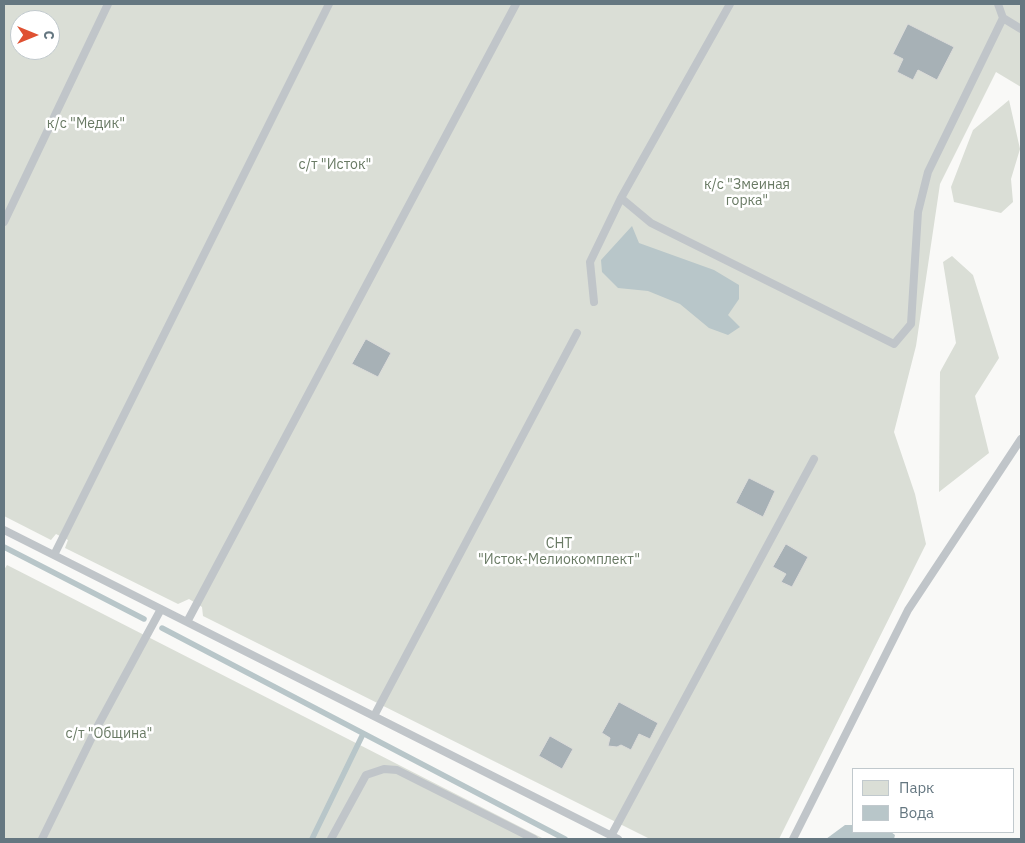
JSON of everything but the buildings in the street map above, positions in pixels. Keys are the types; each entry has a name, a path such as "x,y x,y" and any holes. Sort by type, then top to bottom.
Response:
{"lane":[{"path":"4,222 108,4"},
{"path":"54,555 329,4"},
{"path":"187,622 516,4"},
{"path":"594,302 590,262 620,198 730,4"},
{"path":"998,4 1003,18 1021,29"},
{"path":"620,198 651,223 894,344 911,324 918,212 928,172 1003,18"},
{"path":"374,716 577,333"},
{"path":"793,839 908,610 1021,439"},
{"path":"4,530 614,838 814,460"},
{"path":"42,839 95,731 161,609"},
{"path":"331,839 366,775 384,769 397,770 534,839"},
{"path":"598,839 603,832"}],"green space":[{"path":"4,4 1021,4 1021,87 996,72 940,184 916,346 894,432 915,494 926,544 779,839 650,839 203,616 202,607 189,599 178,604 65,548 68,540 56,534 51,540 4,516"},
{"path":"1009,100 1020,149 1011,179 1013,202 1001,213 954,202 951,187 973,130"},
{"path":"952,256 973,275 999,358 975,396 989,453 939,492 940,372 956,343 943,262"},
{"name":"с/т \"Община\"","path":"7,565 544,839 4,839 4,570"}],"water":[{"path":"632,226 639,243 714,270 739,285 739,299 728,315 740,327 728,335 709,328 680,304 648,291 618,288 602,272 601,260"},
{"path":"845,825 852,825 852,833 892,833 895,835 894,839 826,839"}],"waterway":[{"path":"4,547 144,619"},
{"path":"162,628 565,839"},
{"path":"312,839 363,734"}],"park label":[{"name":"к/с \"Медик\"","path":"86,124"},
{"name":"с/т \"Исток\"","path":"335,165"},
{"name":"к/с \"Змеиная горка\"","path":"747,194"},
{"name":"СНТ \"Исток-Мелиокомплект\"","path":"559,552"}]}
